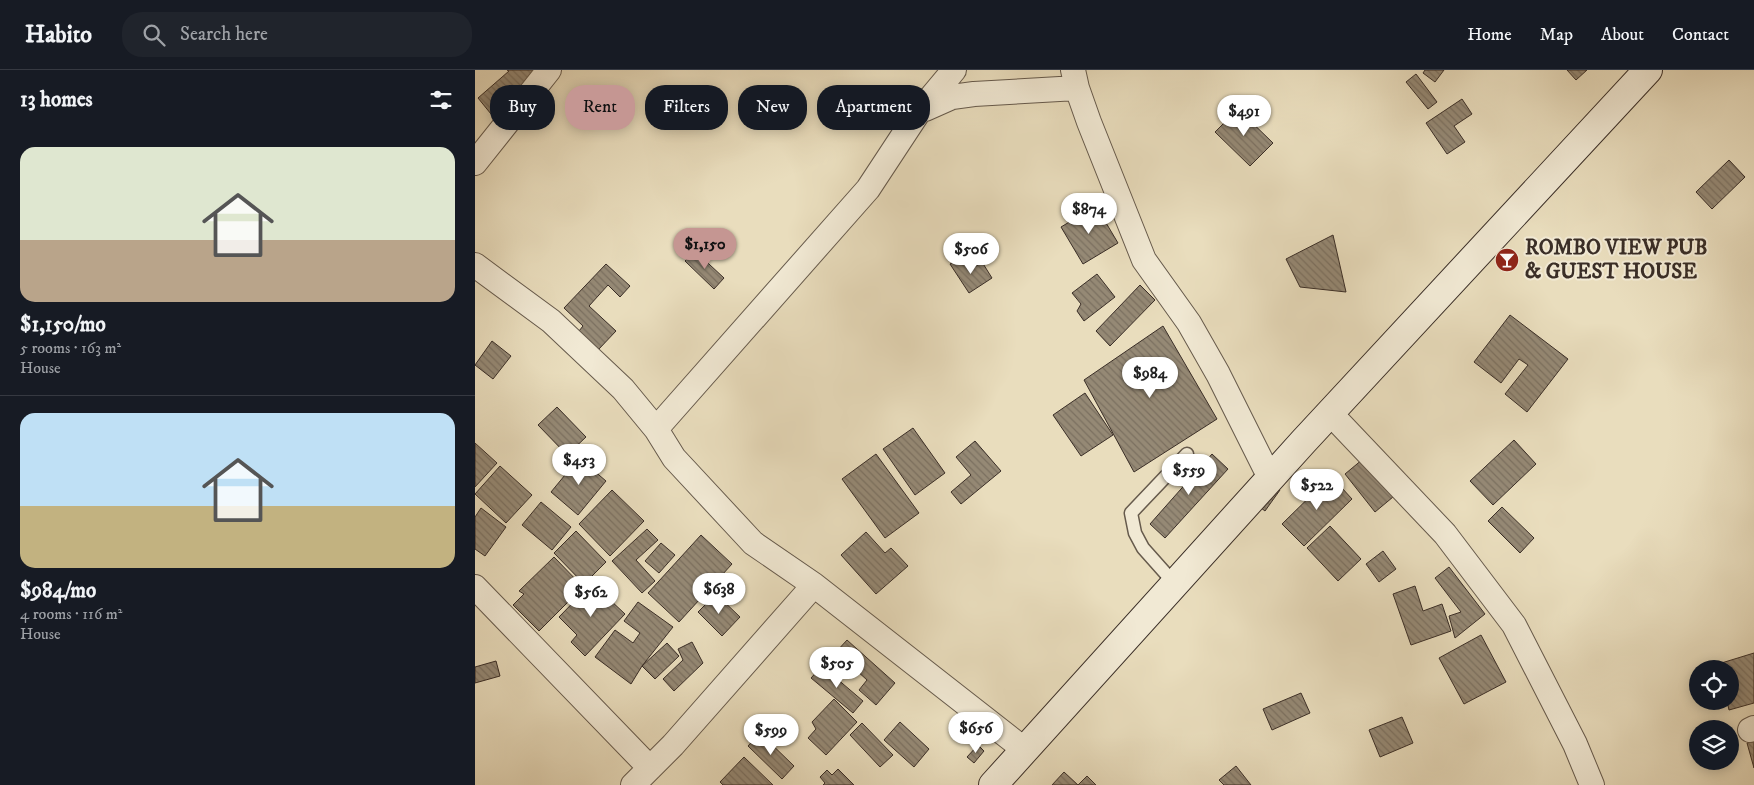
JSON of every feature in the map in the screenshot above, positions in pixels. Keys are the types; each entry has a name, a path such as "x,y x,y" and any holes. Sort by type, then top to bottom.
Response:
{"street":[{"path":"475,163 549,70"},
{"path":"930,99 954,70"},
{"path":"993,785 1270,478 1648,70"},
{"path":"930,107 952,97 1075,79 1144,260 1199,340 1270,478"},
{"path":"656,429 868,189 907,130"},
{"path":"475,265 551,321 623,389 656,429 675,458 753,543 813,585 1025,750"},
{"path":"1330,413 1445,534 1514,625 1575,744 1589,783"},
{"path":"633,785 686,731 813,585"},
{"path":"475,587 650,768"}],"lane":[{"path":"1175,584 1143,548 1135,533 1131,513 1187,454"}],"building":[{"path":"507,70 534,70 538,74 525,85 493,85 509,71"},
{"path":"1425,70 1444,70 1435,82 1423,73"},
{"path":"1567,70 1587,70 1576,80"},
{"path":"1416,74 1437,102 1428,109 1406,82"},
{"path":"490,88 490,113 478,98"},
{"path":"1462,99 1472,114 1454,126 1465,142 1447,154 1426,123"},
{"path":"1238,109 1273,143 1250,166 1215,132"},
{"path":"1729,160 1745,177 1712,209 1696,192"},
{"path":"1096,206 1118,243 1083,264 1061,227"},
{"path":"1333,235 1346,292 1300,287 1286,259"},
{"path":"695,251 724,278 714,289 685,261"},
{"path":"960,258 969,271 982,262 992,278 969,293 950,264"},
{"path":"606,264 630,286 620,297 608,285 589,306 616,331 598,350 579,331 583,326 564,308"},
{"path":"1097,274 1115,297 1084,321 1077,311 1081,304 1072,293"},
{"path":"1140,285 1155,300 1110,346 1096,331"},
{"path":"1510,315 1568,359 1527,412 1505,394 1528,365 1519,359 1501,383 1474,362"},
{"path":"1163,326 1217,419 1134,472 1084,380"},
{"path":"492,341 511,356 493,379 475,365"},
{"path":"1085,393 1113,435 1081,456 1053,415"},
{"path":"557,407 586,437 567,455 538,425"},
{"path":"913,428 945,473 915,495 883,449"},
{"path":"1514,440 1536,464 1493,505 1470,481"},
{"path":"975,441 1001,471 961,504 951,492 971,475 956,457"},
{"path":"475,443 497,463 475,487"},
{"path":"876,454 919,513 885,538 842,479"},
{"path":"1212,454 1228,469 1165,538 1150,524"},
{"path":"579,458 606,481 578,515 551,492"},
{"path":"1363,459 1393,497 1375,512 1345,474"},
{"path":"500,466 532,495 506,523 475,494"},
{"path":"1331,476 1352,499 1304,546 1282,524"},
{"path":"1272,484 1280,490 1265,511 1256,504"},
{"path":"612,490 644,521 610,556 579,524"},
{"path":"541,502 571,527 552,550 522,525"},
{"path":"1502,507 1534,538 1520,553 1488,521"},
{"path":"481,508 506,527 485,556 475,549 475,517"},
{"path":"1330,526 1361,559 1338,581 1307,548"},
{"path":"647,529 658,540 636,560 655,581 642,593 612,561"},
{"path":"576,531 606,562 584,584 554,553"},
{"path":"866,532 885,553 891,548 908,566 876,594 841,555"},
{"path":"701,535 732,564 679,622 648,593"},
{"path":"661,543 675,555 659,573 645,561"},
{"path":"1383,551 1396,569 1379,582 1366,564"},
{"path":"554,557 583,587 539,631 513,605 524,594 519,591"},
{"path":"1449,567 1485,614 1455,638 1449,616 1461,612 1435,578"},
{"path":"592,583 625,614 585,656 571,642 577,635 559,617"},
{"path":"1415,586 1423,611 1442,604 1451,631 1411,645 1393,594"},
{"path":"716,594 740,617 722,636 698,612"},
{"path":"638,602 673,627 642,666 631,684 595,657 615,630 633,643 640,633 624,621"},
{"path":"1481,635 1506,682 1464,704 1439,658"},
{"path":"847,640 895,683 876,705 859,690 867,680 836,652"},
{"path":"692,642 703,663 674,691 663,679 683,660 678,649"},
{"path":"667,643 679,656 655,679 642,666"},
{"path":"1754,653 1754,703 1739,707 1739,660 1731,660"},
{"path":"496,661 500,676 475,683 475,667"},
{"path":"822,666 863,701 853,713 811,678"},
{"path":"1301,693 1310,713 1272,730 1263,709"},
{"path":"834,699 857,722 826,755 808,738 816,729 812,722"},
{"path":"1402,717 1413,743 1380,757 1369,730"},
{"path":"900,722 929,749 914,767 884,740"},
{"path":"862,723 893,755 880,767 850,735"},
{"path":"760,733 794,766 782,779 748,746"},
{"path":"1754,741 1754,768 1747,743"},
{"path":"978,745 984,751 974,763 967,757"},
{"path":"744,757 773,785 723,785 720,782"},
{"path":"1236,766 1251,785 1224,785 1219,780"},
{"path":"838,769 854,785 823,785 825,783 820,777 827,770 832,775"},
{"path":"1064,772 1078,785 1052,785"},
{"path":"1087,776 1096,785 1078,785"}],"place":[{"name":"ROMBO VIEW PUB & GUEST HOUSE","path":"1507,260"}]}
